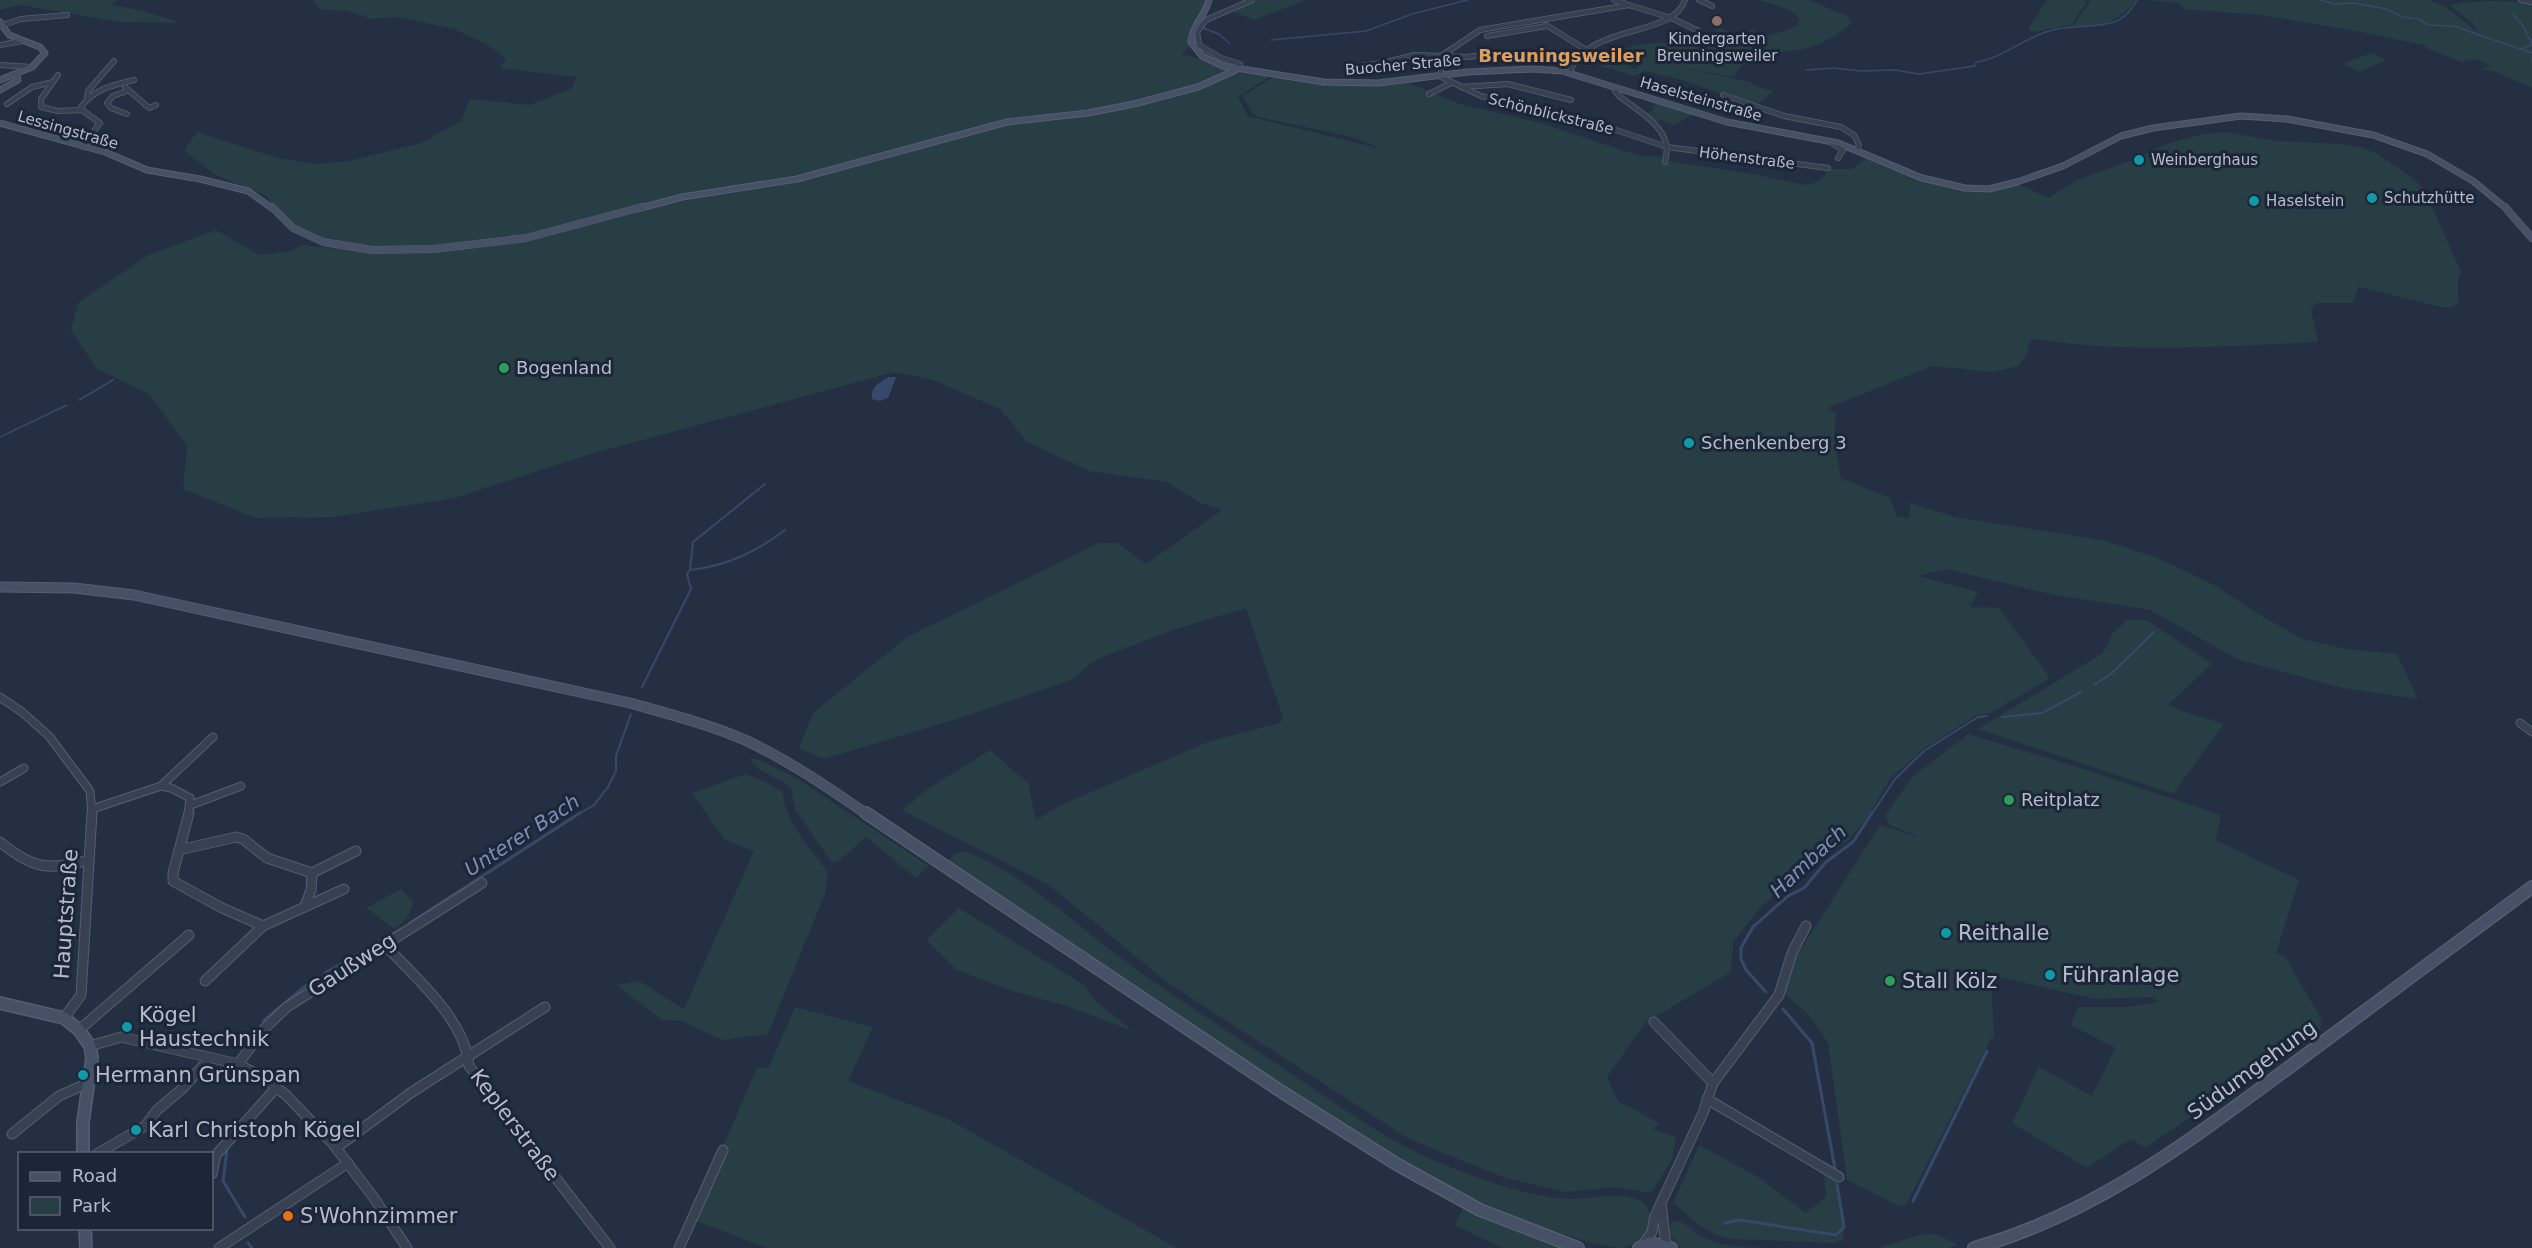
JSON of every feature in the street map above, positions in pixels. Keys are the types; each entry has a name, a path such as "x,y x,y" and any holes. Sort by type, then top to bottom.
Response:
{"street":[{"name":"Buocher Straße","path":"1209,0 1206,12 1194,27 1191,38 1194,48 1206,58 1236,70 1348,83 1378,83 1440,74 1533,69 1569,73"},
{"path":"1236,70 1240,64 1212,54 1199,45 1197,32 1206,20 1252,0"},
{"path":"1614,0 1671,18 1699,31"},
{"path":"1569,73 1571,62 1586,49 1630,30 1671,18 1679,12 1685,0"},
{"path":"1699,0 1712,6"},
{"path":"2521,0 2532,2"},
{"path":"1441,56 1478,30 1629,5"},
{"path":"0,80 31,67 42,60 45,53 40,47 9,35 1,25 21,19 67,15"},
{"path":"1539,20 1586,49"},
{"path":"1487,36 1547,26"},
{"path":"0,45 22,41"},
{"path":"1383,63 1349,67 1356,70 1412,56 1467,57 1491,54"},
{"path":"1440,74 1441,56"},
{"path":"87,98 88,91 114,61"},
{"path":"0,65 31,67"},
{"name":"Lessingstraße","path":"0,123 105,152 147,170 216,182 260,197 293,228 323,242 372,250 458,248 526,238 682,197 818,174 1007,122 1088,113 1134,104 1198,87 1236,70"},
{"name":"Haselsteinstraße","path":"1569,73 1727,122 1828,141 1857,150 1941,184 1965,188 1989,189 2063,166 2121,136 2138,131 2223,117 2270,117 2361,132 2427,154 2473,181 2506,208 2532,238"},
{"path":"0,90 18,80 20,76 17,74"},
{"name":"Schönblickstraße","path":"1440,74 1444,80 1494,99 1600,123 1666,147"},
{"path":"58,75 41,99 42,107 58,111 82,110 100,123 93,131 92,138 83,147"},
{"path":"82,110 81,107 87,98 105,87 134,80"},
{"path":"8,104 32,87 53,82"},
{"path":"122,83 127,91 149,108 156,105"},
{"path":"1430,94 1451,83"},
{"path":"1461,87 1508,84 1571,100"},
{"path":"1618,89 1615,91 1621,98 1654,124 1666,147 1665,162"},
{"path":"127,91 113,96 107,103 111,108 127,114"},
{"path":"1723,95 1784,116 1840,128 1857,140 1859,145 1857,150"},
{"path":"1828,141 1843,150 1838,158"},
{"name":"Höhenstraße","path":"1666,147 1828,168"},
{"path":"0,587 74,588 134,595 630,702 686,718 746,741 818,781 1282,1092 1398,1165 1480,1210 1578,1248"},
{"name":"Hauptstraße","path":"0,697 22,712 49,736 90,791 92,809 81,995 64,1018"},
{"path":"2520,723 2532,732"},
{"path":"92,809 161,786 213,737"},
{"path":"0,782 24,768"},
{"path":"161,786 171,788 190,798 191,806 173,881 220,908 263,926"},
{"path":"191,806 242,786"},
{"path":"179,850 236,837 243,839 267,858 312,873 356,851"},
{"path":"1,844 33,865 47,869 89,860"},
{"path":"305,906 311,890 312,873"},
{"name":"Gaußweg","path":"238,1064 266,1028 287,1007 482,883"},
{"name":"Südumgehung","path":"1974,1248 2049,1222 2116,1189 2163,1159 2532,887"},
{"path":"205,981 263,926 344,889"},
{"path":"1641,1246 1652,1232 1661,1203 1704,1113 1713,1083 1779,995 1792,953 1806,927"},
{"path":"79,1030 189,935"},
{"name":"Keplerstraße","path":"384,944 444,1007 468,1053 469,1066 610,1248"},
{"path":"0,1003 64,1018 79,1030 90,1046 92,1058 83,1122 82,1152"},
{"path":"336,1148 382,1111 468,1053 545,1007"},
{"path":"1654,1022 1713,1083"},
{"path":"90,1046 122,1037 238,1064 254,1071 309,1117 336,1148 388,1218 407,1248"},
{"path":"100,1152 145,1126 157,1110 182,1089 209,1059"},
{"path":"12,1134 58,1096 88,1083"},
{"path":"213,1161 275,1089"},
{"path":"1707,1099 1839,1177"},
{"path":"679,1248 723,1150"},
{"path":"219,1248 348,1163"},
{"path":"1641,1246 1650,1243 1669,1247 1661,1203"},
{"path":"85,1230 86,1248"}],"green space":[{"path":"0,0 120,0 110,4 181,23 120,22 20,5 0,10"},
{"path":"313,0 1207,0 1192,28 1190,46 1181,54 1229,71 1184,90 1093,111 1011,119 799,177 665,199 529,235 459,245 403,248 351,246 310,235 276,214 267,196 214,174 184,150 197,132 278,158 316,164 349,161 421,143 461,121 470,99 530,105 572,88 576,77 500,68 506,59 486,44 454,29 398,17 371,19 348,11 319,9"},
{"path":"1258,0 1306,0 1254,20 1231,10"},
{"path":"1759,0 1809,0 1847,16 1852,23 1833,37 1811,47 1758,56 1741,67 1734,77 1679,67 1751,82 1755,86 1773,91 1756,106 1682,80 1644,71 1634,76 1601,66 1601,62 1614,54 1635,69 1638,66 1616,53 1646,43 1696,41 1721,28 1734,35 1753,30 1770,34 1788,30 1798,24 1800,19 1790,10"},
{"path":"2047,0 2087,1 2071,25 2033,32 2028,29"},
{"path":"2091,0 2136,0 2122,14 2108,22 2072,27"},
{"path":"2146,0 2429,0 2446,7 2477,32 2473,23 2449,5 2490,1 2532,3 2532,88 2496,72 2481,69 2490,66 2476,59 2462,62 2425,48 2427,46 2261,15 2184,9 2179,3"},
{"path":"2371,53 2386,60 2359,72 2342,64"},
{"path":"1239,73 1271,76 1238,97 1248,116 1382,149 1352,137 1258,117 1253,114 1242,96 1275,76 1379,85 1406,82 1460,104 1541,123 1643,156 1666,157 1668,161 1748,173 1806,185 1820,180 1829,169 1852,169 1866,158 1947,188 1988,191 2020,185 2048,198 2077,180 2138,158 2166,144 2203,134 2225,132 2278,141 2342,144 2378,154 2414,179 2424,189 2461,272 2458,277 2458,302 2453,307 2441,307 2359,287 2352,303 2316,303 2311,310 2318,342 2141,348 2070,344 2035,339 2030,341 2027,354 2018,366 1994,372 1932,366 1828,408 1836,414 1834,439 1841,478 1890,498 1897,517 1909,518 1910,503 1955,517 2102,540 2158,558 2216,586 2301,638 2346,649 2397,654 2418,699 2343,688 2237,659 2150,610 2050,594 1946,569 1918,576 1978,592 1970,607 1999,608 2050,678 1991,713 1977,715 1922,750 1891,778 1867,818 1849,840 1807,867 1761,907 1733,942 1731,972 1646,1022 1607,1077 1618,1101 1659,1123 1653,1129 1676,1137 1672,1160 1651,1193 1617,1187 1564,1192 1505,1178 1409,1139 1168,983 1049,885 902,810 929,788 990,750 1028,783 1036,820 1061,805 1208,742 1280,723 1283,718 1246,608 1173,630 1102,657 1086,667 1074,679 963,717 824,759 799,748 813,713 907,637 1099,543 1118,543 1146,564 1222,510 1200,503 1167,482 1089,471 1027,442 1000,409 933,380 895,372 587,455 455,498 334,517 256,518 183,489 187,446 149,394 97,369 71,330 78,303 148,255 216,230 259,255 291,251 302,245 350,250 489,246 689,197 820,176 1004,125 1120,109"},
{"path":"1660,102 1694,114 1674,125 1660,120 1656,122 1646,114 1655,109 1652,107"},
{"path":"2127,620 2147,620 2212,664 2168,705 2224,724 2173,794 1978,729 2103,653 2112,634"},
{"path":"1968,734 2087,770 2221,815 2216,840 2299,880 2276,953 2285,957 2322,1020 2320,1030 2145,1148 2131,1139 2087,1168 2012,1123 2039,1067 2092,1096 2115,1048 2071,1025 2078,1007 2128,1007 2157,1002 2154,997 2094,999 1991,975 1994,1039 1991,1039 1907,1203 1901,1207 1847,1180 1828,1043 1809,1015 1784,993 1796,957 1880,825 1922,838 1890,825 1885,816 1912,777"},
{"path":"749,758 760,760 798,779 929,866 916,878 866,837 839,861 832,863 795,809 791,787 757,768"},
{"path":"746,774 768,783 783,793 788,814 794,825 828,872 825,894 768,1034 722,1040 683,1021 662,1020 616,985 639,981 684,1009 754,851 725,840 692,793"},
{"path":"964,851 1008,872 1163,988 1388,1137 1421,1154 1487,1181 1534,1194 1574,1199 1627,1196 1637,1199 1649,1212 1648,1227 1644,1235 1623,1248 1582,1240 1506,1214 1404,1165 1308,1104 947,862 955,854"},
{"path":"401,889 413,902 406,918 394,929 366,908"},
{"path":"959,908 1084,985 1094,1000 1133,1031 1067,1006 1012,991 957,970 926,940"},
{"path":"795,1007 873,1027 848,1081 948,1119 1177,1248 767,1248 691,1219 757,1068 769,1067"},
{"path":"1699,1145 1758,1177 1806,1213 1826,1196 1824,1174 1831,1173 1835,1176 1844,1232 1843,1240 1834,1243 1733,1239 1708,1231 1673,1203"},
{"path":"1462,1209 1557,1248 1502,1248 1455,1225"},
{"path":"1673,1221 1684,1223 1713,1242 1730,1246 1764,1248 1680,1248 1671,1235 1670,1227"},
{"path":"1922,1234 1938,1235 1958,1245 1949,1248 1878,1248"}],"water":[{"path":"889,377 896,377 888,398 880,401 872,399 874,388"}],"waterway":[{"path":"1271,40 1366,31 1412,14 1467,0"},
{"path":"1806,70 1833,68 1861,71 1895,70 1919,74 1975,66 1976,62 1994,57 2049,31 2114,22 2127,13 2137,0"},
{"path":"2321,0 2334,4 2354,3 2386,9 2403,17 2418,19 2428,25 2453,26 2532,53"},
{"path":"2513,14 2523,26 2532,44"},
{"path":"1203,28 1219,34 1229,43"},
{"path":"2521,49 2532,45"},
{"path":"79,400 113,380"},
{"path":"0,437 67,405"},
{"name":"Unterer Bach","path":"690,570 693,542 765,484"},
{"path":"690,570 740,557 785,530"},
{"name":"Unterer Bach","path":"642,687 691,589 687,574 690,570"},
{"name":"Hambach","path":"2094,685 2112,673 2154,632"},
{"name":"Hambach","path":"2002,717 2042,713 2081,692"},
{"name":"Unterer Bach","path":"577,815 594,805 608,787 616,771 616,756 631,714"},
{"name":"Hambach","path":"1871,815 1895,779 1924,751 1978,717 1987,716"},
{"name":"Unterer Bach","path":"410,923 580,813"},
{"name":"Hambach","path":"1766,992 1746,970 1741,959 1741,948 1753,927 1788,896 1804,888 1826,862 1853,842 1872,813"},
{"name":"Unterer Bach","path":"325,973 401,929"},
{"name":"Unterer Bach","path":"263,1021 309,983"},
{"name":"Hambach","path":"1783,1009 1812,1043 1835,1169"},
{"path":"1913,1201 1987,1051"},
{"name":"Unterer Bach","path":"227,1150 223,1181 245,1217"},
{"name":"Hambach","path":"1725,1223 1740,1220 1836,1235 1844,1227 1837,1184"},
{"name":"Unterer Bach","path":"248,1243 252,1248"}],"place":[{"name":"Kindergarten Breuningsweiler","path":"1717,21"},
{"name":"Weinberghaus","path":"2139,160"},
{"name":"Schutzhütte","path":"2372,198"},
{"name":"Haselstein","path":"2254,201"},
{"name":"Bogenland","path":"504,368"},
{"name":"Schenkenberg 3","path":"1689,443"},
{"name":"Reitplatz","path":"2009,800"},
{"name":"Reithalle","path":"1946,933"},
{"name":"Führanlage","path":"2050,975"},
{"name":"Stall Kölz","path":"1890,981"},
{"name":"Kögel Haustechnik","path":"127,1027"},
{"name":"Hermann Grünspan","path":"83,1075"},
{"name":"Karl Christoph Kögel","path":"136,1130"},
{"name":"S'Wohnzimmer","path":"288,1216"}],"district":[{"name":"Breuningsweiler","path":"1561,56"}]}
